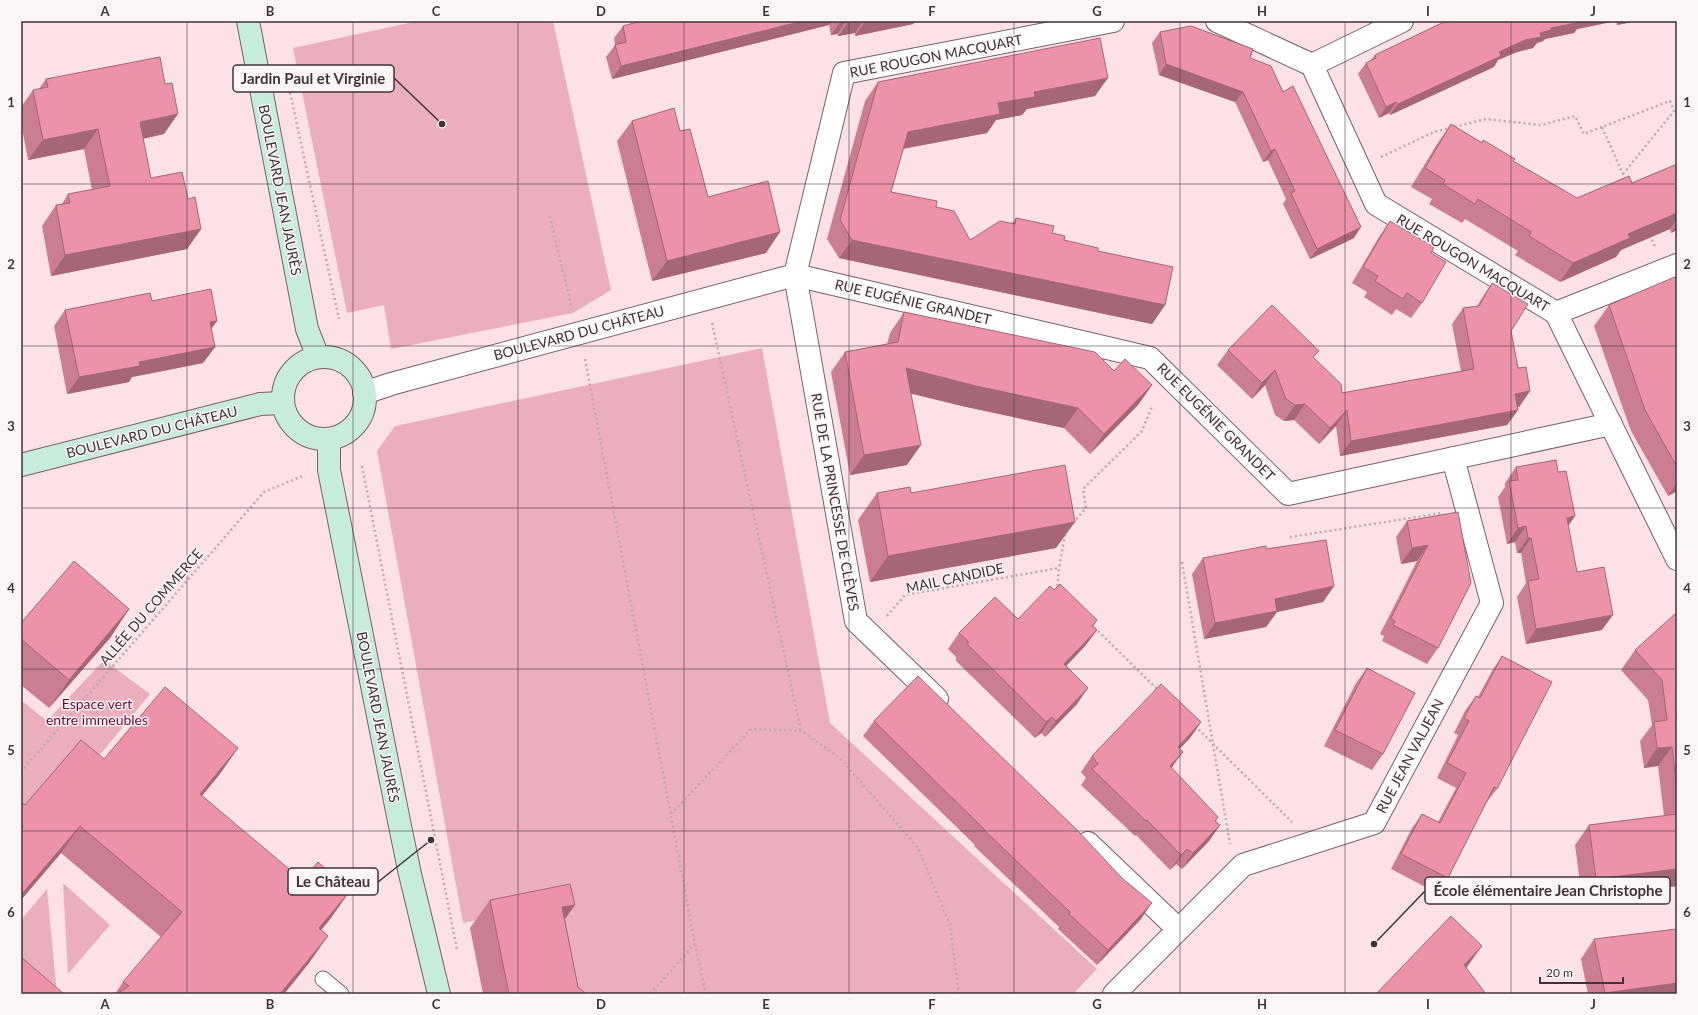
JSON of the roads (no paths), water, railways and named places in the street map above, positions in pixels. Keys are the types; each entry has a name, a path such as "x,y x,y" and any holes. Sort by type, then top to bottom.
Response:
{"street":[{"name":"BOULEVARD JEAN JAURÈS","path":"248,21 307,329 318,357"},
{"name":"RUE ROUGON MACQUART","path":"795,275 844,74 1113,21"},
{"path":"1217,21 1312,65 1402,21"},
{"name":"RUE ROUGON MACQUART","path":"1312,65 1376,204 1556,313 1677,559"},
{"path":"1556,313 1671,267"},
{"name":"BOULEVARD DU CHÂTEAU","path":"364,393 577,323 707,299 795,275"},
{"name":"RUE EUGÉNIE GRANDET","path":"795,275 1150,358 1288,494 1611,424"},
{"name":"RUE DE LA PRINCESSE DE CLÈVES","path":"795,275 856,621 951,712"},
{"path":"318,357 331,358 343,362 353,370 361,381 364,393 364,406 359,418 351,428 341,436 329,439 317,439 296,429 288,420 282,395 286,382 293,370 304,362 318,357"},
{"name":"BOULEVARD DU CHÂTEAU","path":"21,464 260,404 283,403"},
{"name":"BOULEVARD JEAN JAURÈS","path":"329,439 329,470 399,823 439,994"},
{"name":"RUE JEAN VALJEAN","path":"1114,994 1243,864 1374,823 1492,603 1453,458"},
{"path":"1071,827 1178,929"}],"lane":[{"path":"323,979 341,994"}],"place":[{"name":"Jardin Paul et Virginie","path":"442,124"},
{"name":"Le Château","path":"431,840"},
{"name":"École élémentaire Jean Christophe","path":"1374,944"}],"park label":[{"name":"Espace vert entre immeubles","path":"97,712"}]}
